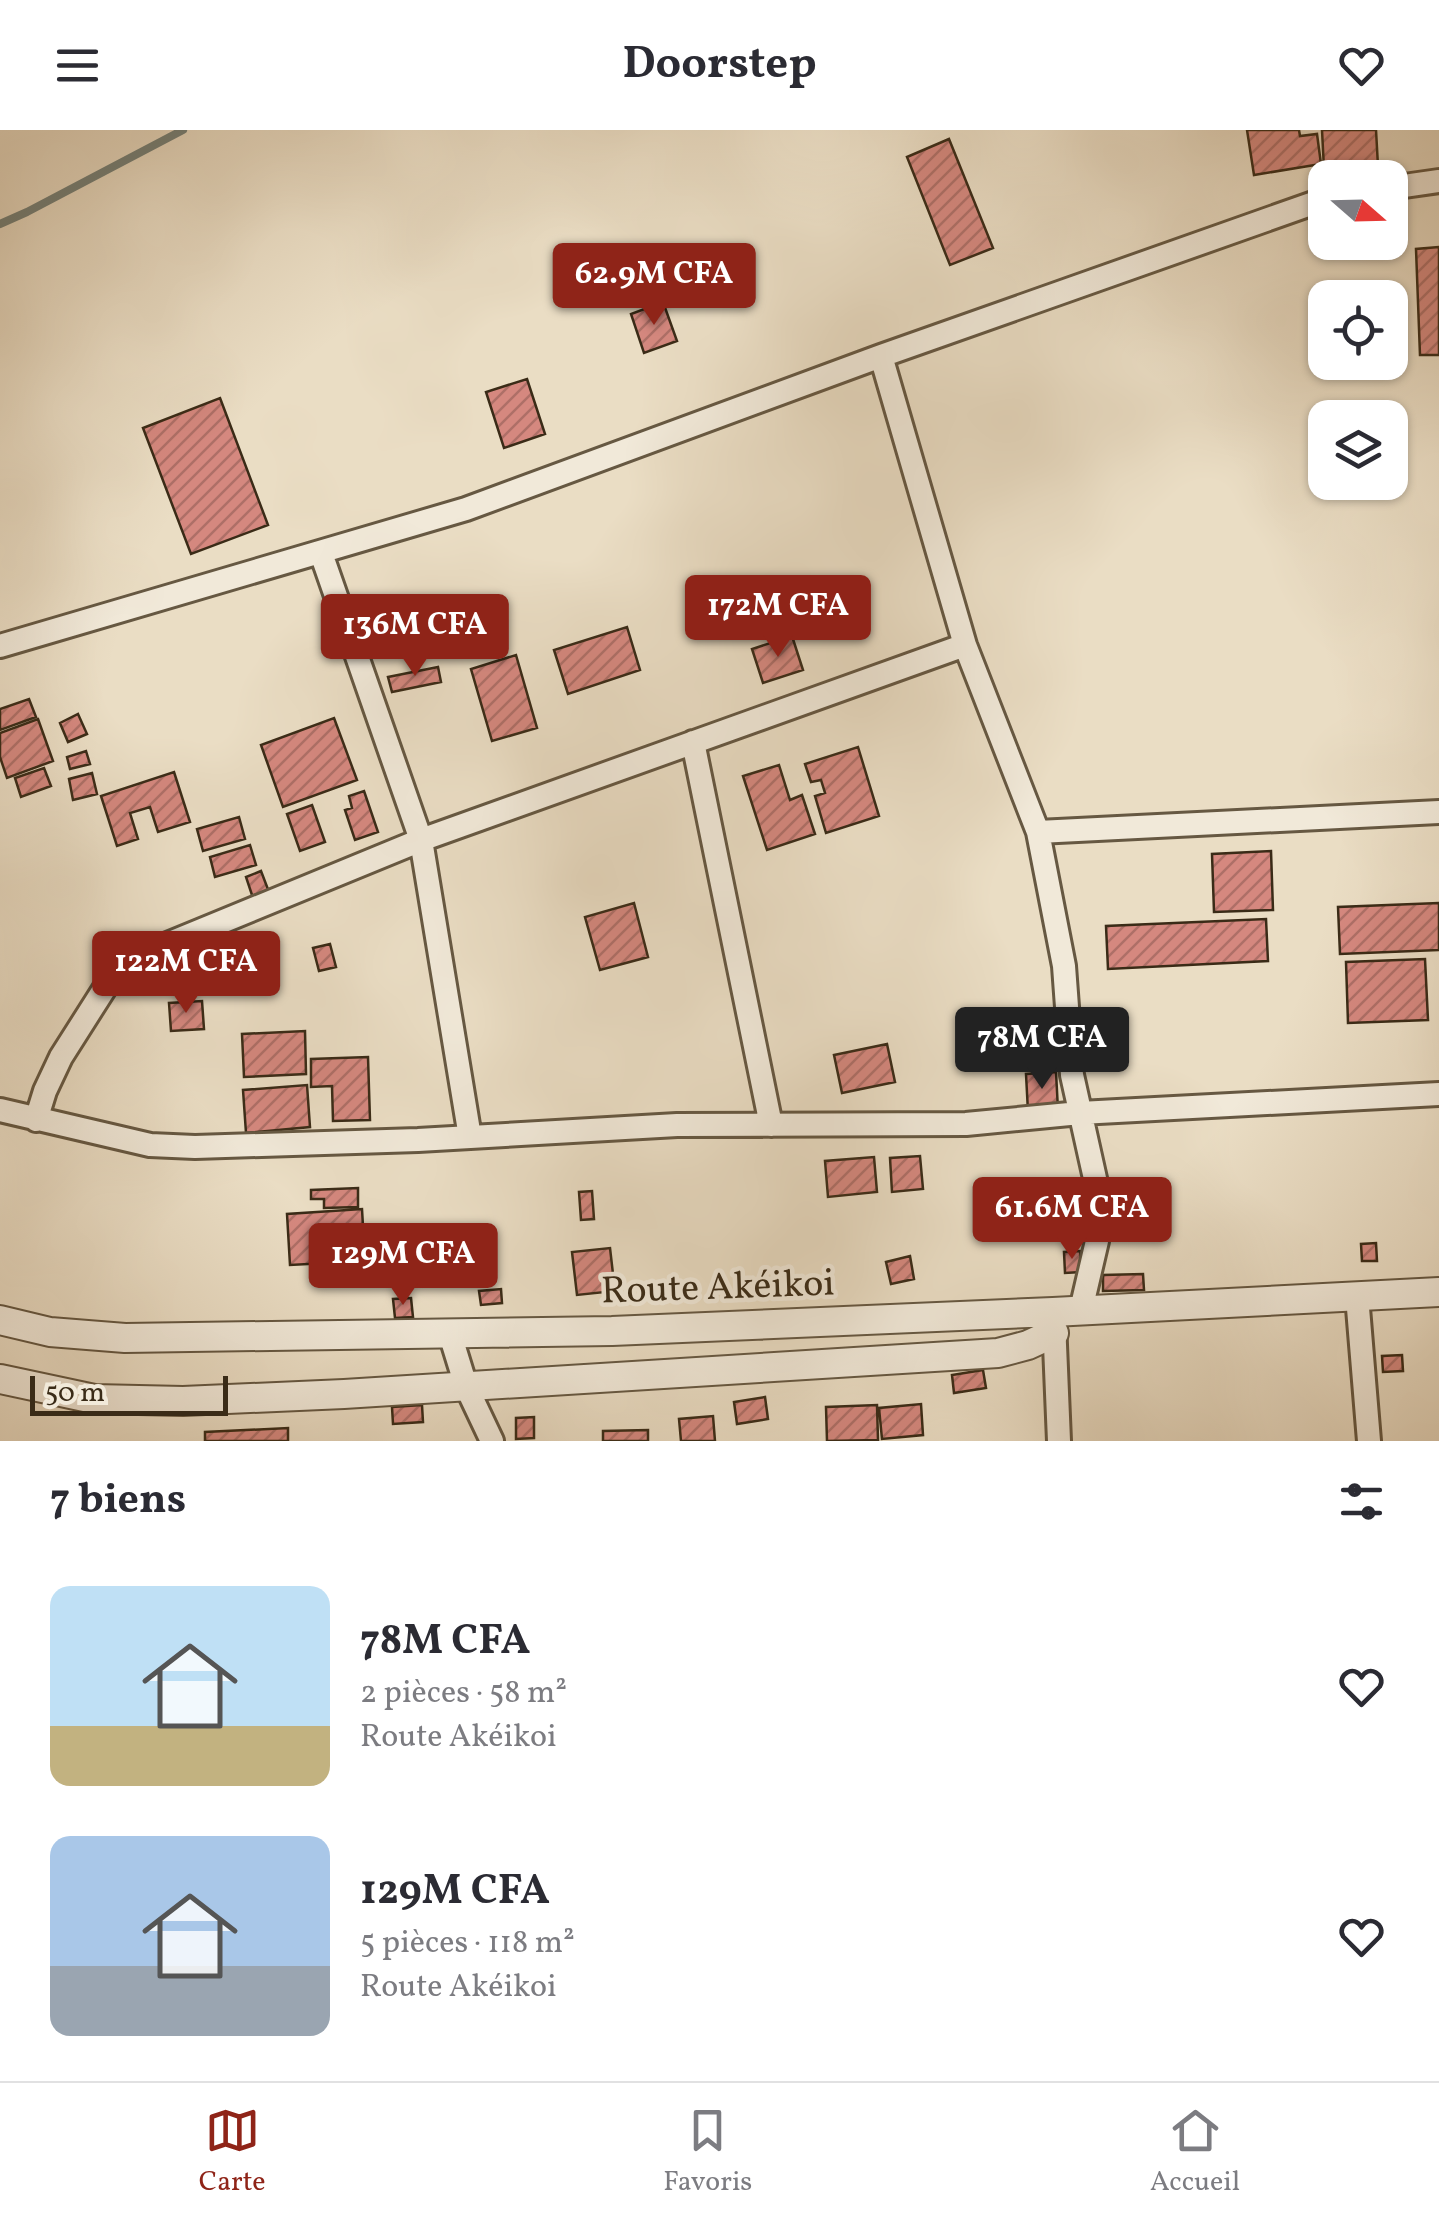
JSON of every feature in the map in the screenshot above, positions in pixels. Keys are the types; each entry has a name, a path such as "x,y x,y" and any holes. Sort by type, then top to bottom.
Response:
{"street":[{"path":"1408,186 1439,182"},
{"path":"0,646 466,509 1308,205"},
{"path":"881,356 965,645 1038,832 1064,966 1072,1075 1098,1192 1097,1241 1063,1318 1059,1441"},
{"path":"321,553 421,840 470,1137"},
{"path":"36,1120 61,1057 115,972 158,948 421,840 965,645"},
{"path":"693,742 771,1125"},
{"path":"1038,832 1439,812"},
{"path":"0,1110 150,1145 195,1147 677,1126 966,1124 1439,1094"},
{"name":"Route Akéikoi","path":"0,1320 50,1332 125,1338 612,1331 1063,1318 1439,1292"},
{"path":"1357,1296 1369,1441"},
{"name":"Route Akéikoi","path":"0,1380 94,1400 184,1401 466,1386 998,1353 1028,1345 1063,1318"},
{"path":"450,1334 466,1386 492,1441"}],"building":[{"path":"1247,130 1317,134 1320,160 1308,160 1308,166 1254,175"},
{"path":"1322,130 1376,130 1378,160 1324,160"},
{"path":"949,139 993,248 950,265 907,157"},
{"path":"1439,247 1439,355 1420,355 1416,249"},
{"path":"663,302 677,341 644,353 631,314"},
{"path":"527,379 545,434 504,448 486,392"},
{"path":"220,398 268,525 191,554 143,428"},
{"path":"627,627 640,670 568,694 554,650"},
{"path":"792,636 803,670 763,683 752,649"},
{"path":"516,655 537,728 492,741 471,669"},
{"path":"438,667 441,682 392,692 388,677"},
{"path":"29,699 36,717 0,730 0,709"},
{"path":"78,714 87,734 68,742 60,723"},
{"path":"334,718 357,780 283,807 261,745"},
{"path":"38,719 53,761 7,778 0,757 0,733"},
{"path":"858,747 879,816 826,833 815,796 825,793 821,780 811,782 805,764"},
{"path":"86,751 90,764 70,769 67,757"},
{"path":"779,765 790,800 802,795 815,834 767,850 743,776"},
{"path":"44,768 51,786 21,797 15,778"},
{"path":"174,772 190,822 158,832 150,807 130,813 138,839 117,846 101,796"},
{"path":"92,773 97,794 73,800 69,779"},
{"path":"364,791 378,832 355,840 345,810 352,808 349,796"},
{"path":"312,805 325,842 300,851 287,814"},
{"path":"239,817 245,839 203,851 197,829"},
{"path":"250,845 256,865 215,877 210,857"},
{"path":"1271,851 1273,910 1214,912 1212,854"},
{"path":"261,871 269,892 253,898 246,877"},
{"path":"634,903 648,957 600,970 585,917"},
{"path":"1439,903 1439,950 1340,954 1338,907"},
{"path":"1266,919 1268,961 1108,969 1106,926"},
{"path":"330,944 336,967 319,971 313,948"},
{"path":"1425,959 1428,1020 1348,1023 1346,962"},
{"path":"202,1001 204,1029 171,1031 169,1003"},
{"path":"305,1031 306,1074 244,1077 242,1034"},
{"path":"887,1044 895,1082 842,1093 834,1055"},
{"path":"368,1057 370,1120 333,1121 332,1086 311,1087 311,1059"},
{"path":"1056,1072 1058,1110 1028,1112 1026,1074"},
{"path":"307,1085 310,1127 246,1133 243,1090"},
{"path":"920,1156 923,1189 892,1192 890,1158"},
{"path":"874,1157 877,1192 828,1197 825,1161"},
{"path":"358,1188 358,1207 324,1208 324,1199 311,1199 311,1190"},
{"path":"592,1191 594,1219 581,1220 579,1192"},
{"path":"362,1209 365,1261 290,1265 287,1214"},
{"path":"1376,1243 1377,1261 1362,1261 1361,1244"},
{"path":"610,1248 615,1291 577,1295 572,1252"},
{"path":"1080,1251 1081,1272 1065,1273 1064,1252"},
{"path":"910,1256 914,1279 891,1284 886,1262"},
{"path":"1143,1274 1144,1290 1103,1291 1103,1275"},
{"path":"501,1289 502,1303 481,1305 479,1291"},
{"path":"411,1298 413,1317 395,1318 393,1299"},
{"path":"1402,1355 1403,1371 1383,1372 1382,1356"},
{"path":"983,1370 986,1388 954,1393 952,1375"},
{"path":"765,1397 768,1419 737,1424 734,1402"},
{"path":"921,1404 923,1435 882,1439 879,1408"},
{"path":"422,1405 423,1422 393,1424 392,1407"},
{"path":"877,1405 878,1440 827,1441 826,1407"},
{"path":"713,1416 715,1441 681,1441 679,1419"},
{"path":"534,1417 534,1438 516,1439 516,1418"},
{"path":"288,1428 288,1441 205,1441 205,1432"},
{"path":"648,1430 648,1441 603,1441 603,1431"}],"waterway":[{"path":"0,224 183,130"}]}
